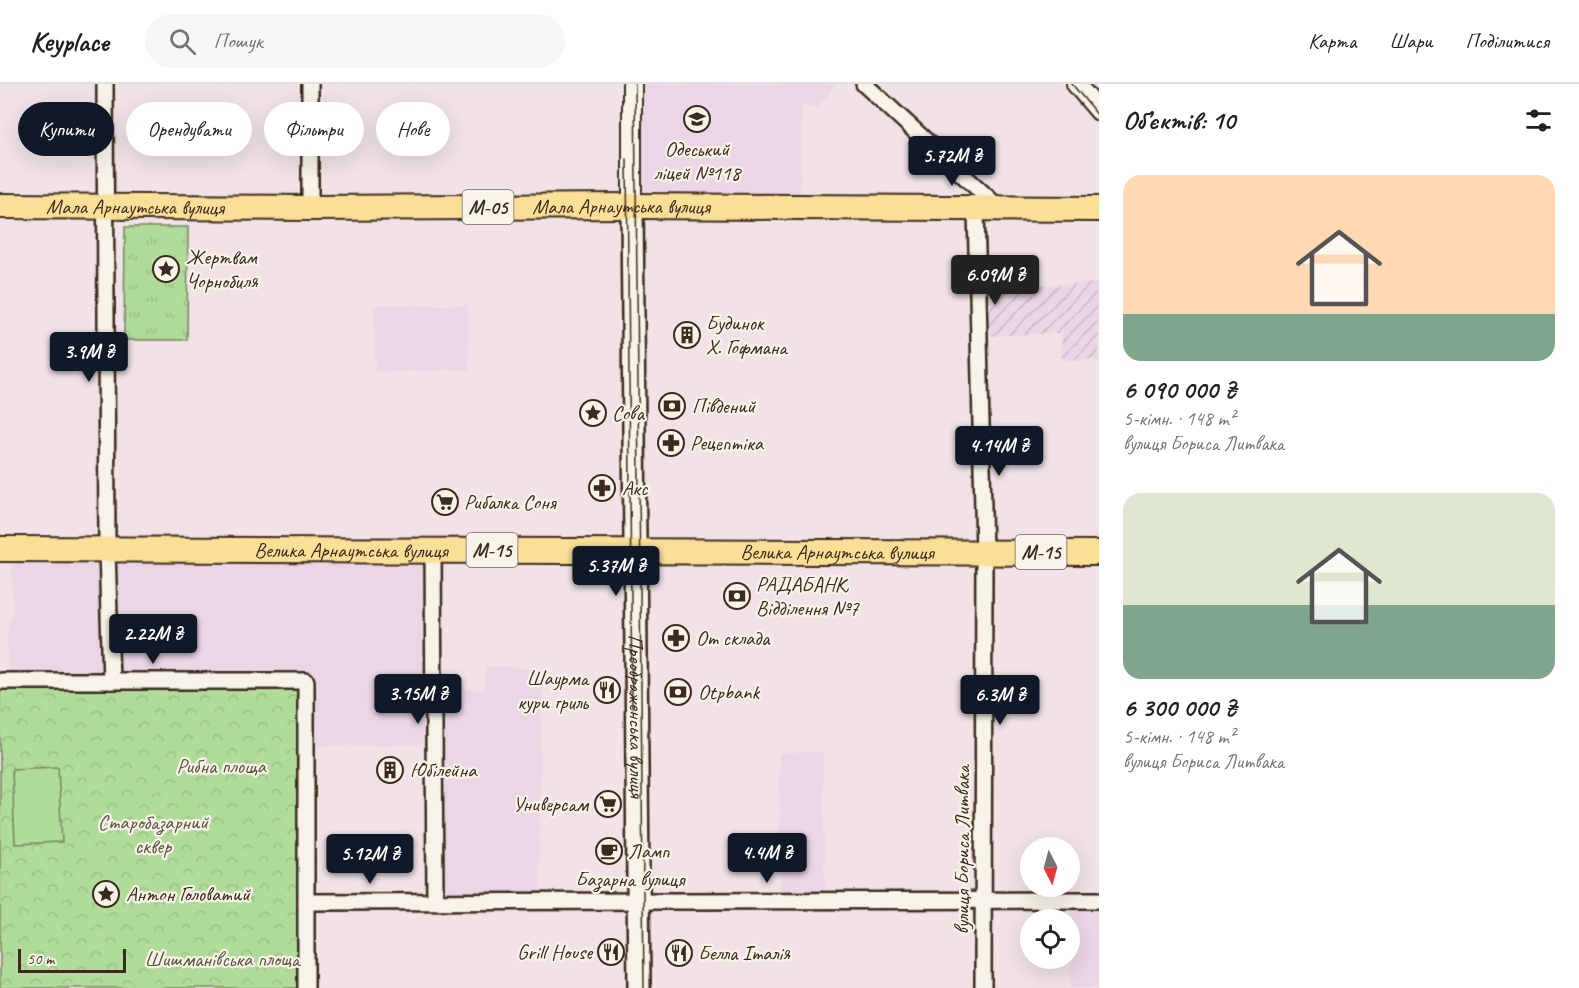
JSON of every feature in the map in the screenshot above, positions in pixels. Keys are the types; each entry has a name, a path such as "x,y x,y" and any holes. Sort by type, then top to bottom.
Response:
{"main road":[{"name":"Мала Арнаутська вулиця","path":"0,206 1099,209"},
{"name":"Преображенська вулиця","path":"632,206 639,988"},
{"name":"Велика Арнаутська вулиця","path":"0,549 1099,553"}],"street":[{"path":"105,84 107,550 111,681"},
{"path":"310,84 310,208"},
{"name":"Преображенська вулиця","path":"632,84 632,206"},
{"path":"1076,84 1099,111"},
{"path":"870,86 1000,209"},
{"name":"вулиця Бориса Литвака","path":"976,209 984,552 983,988"},
{"path":"433,549 435,901"},
{"path":"0,681 306,681 306,988"},
{"name":"Базарна вулиця","path":"306,902 1099,900"}],"shaded area":[{"path":"635,84 835,84 818,108 801,106 800,206 634,205"},
{"path":"1099,283 1099,360 1062,361 1061,333 981,336 980,287"},
{"path":"374,305 468,305 469,369 375,372"},
{"path":"433,550 433,744 312,746 8,678 7,630 13,609 11,552"},
{"path":"485,666 542,669 539,869 541,900 438,900 437,689 484,690"},
{"path":"823,752 825,899 781,899 779,753"},
{"path":"1069,902 1099,902 1099,988 1070,988 1070,969 1080,969 1080,909 1069,909"}],"green space":[{"path":"125,227 188,227 187,340 124,340"},
{"name":"Старобазарний сквер","path":"0,681 306,681 306,988 0,988"},
{"path":"58,767 62,842 15,844 12,769"}],"tram line":[{"path":"635,84 644,988"},
{"path":"1072,84 1099,117"},
{"path":"627,159 632,708"}],"place":[{"name":"Одеський ліцей №118","path":"697,119"},
{"name":"Жертвам Чорнобиля","path":"166,269"},
{"name":"Будинок Х. Гофмана","path":"687,335"},
{"name":"Південий","path":"672,406"},
{"name":"Сова","path":"593,413"},
{"name":"Рецептіка","path":"671,443"},
{"name":"Акс","path":"602,488"},
{"name":"Рибалка Соня","path":"445,502"},
{"name":"РАДАБАНК, Відділення №7","path":"737,596"},
{"name":"От склада","path":"676,638"},
{"name":"Шаурма кури гриль","path":"607,690"},
{"name":"Otpbank","path":"678,692"},
{"name":"Юбілейна","path":"390,770"},
{"name":"Универсам","path":"608,804"},
{"name":"Ламп","path":"609,851"},
{"name":"Антон Головатий","path":"106,894"},
{"name":"Grill House","path":"611,952"},
{"name":"Белла Італія","path":"679,953"}],"park label":[{"name":"Рибна площа","path":"221,766"},
{"name":"Шишманівська площа","path":"222,959"}]}
